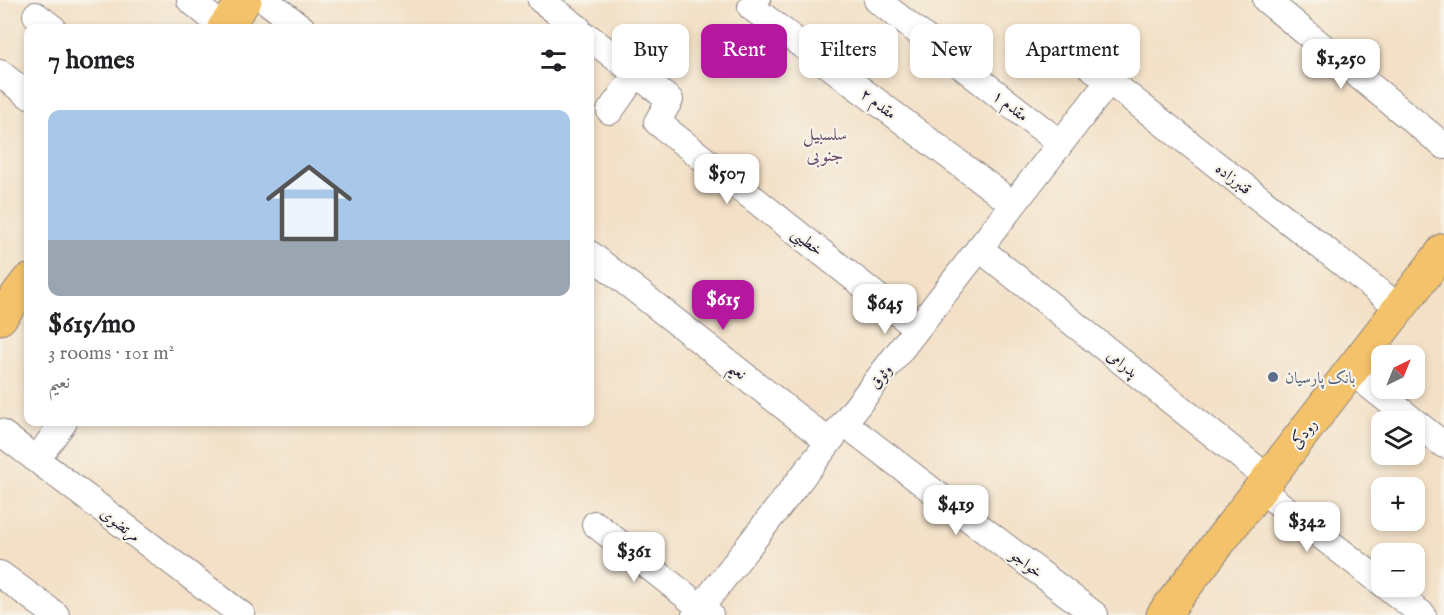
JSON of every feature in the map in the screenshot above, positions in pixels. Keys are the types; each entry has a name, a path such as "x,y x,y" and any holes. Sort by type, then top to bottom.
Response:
{"main road":[{"path":"227,24 245,0"},
{"name":"رودکی","path":"1163,615 1444,251"},
{"path":"0,318 24,286"}],"street":[{"path":"190,0 219,24"},
{"path":"265,0 297,24"},
{"name":"مقدم ۲","path":"757,0 752,7 1013,204"},
{"name":"مقدم ۱","path":"877,0 1060,143"},
{"path":"1266,0 1444,146"},
{"name":"خطیبی","path":"594,41 612,55"},
{"path":"0,73 24,92"},
{"path":"610,111 633,78"},
{"name":"خطیبی","path":"641,78 670,100 657,122 917,328"},
{"name":"قنبرزاده","path":"1104,78 1400,308"},
{"name":"وثوق","path":"702,613 836,432 1108,81"},
{"name":"پدرامی","path":"979,248 1371,574"},
{"name":"نعیم","path":"594,257 836,432"},
{"path":"1351,371 1444,445"},
{"path":"36,460 61,426"},
{"name":"مرتضوی","path":"0,432 229,611"},
{"name":"خواجو","path":"836,432 1095,615"},
{"path":"595,524 702,613"},
{"path":"0,574 56,615"},
{"path":"1400,597 1423,615"}],"place":[{"name":"بانک پارسیان","path":"1273,377"}],"district":[{"name":"سلسبیل جنوبی","path":"825,144"}]}
